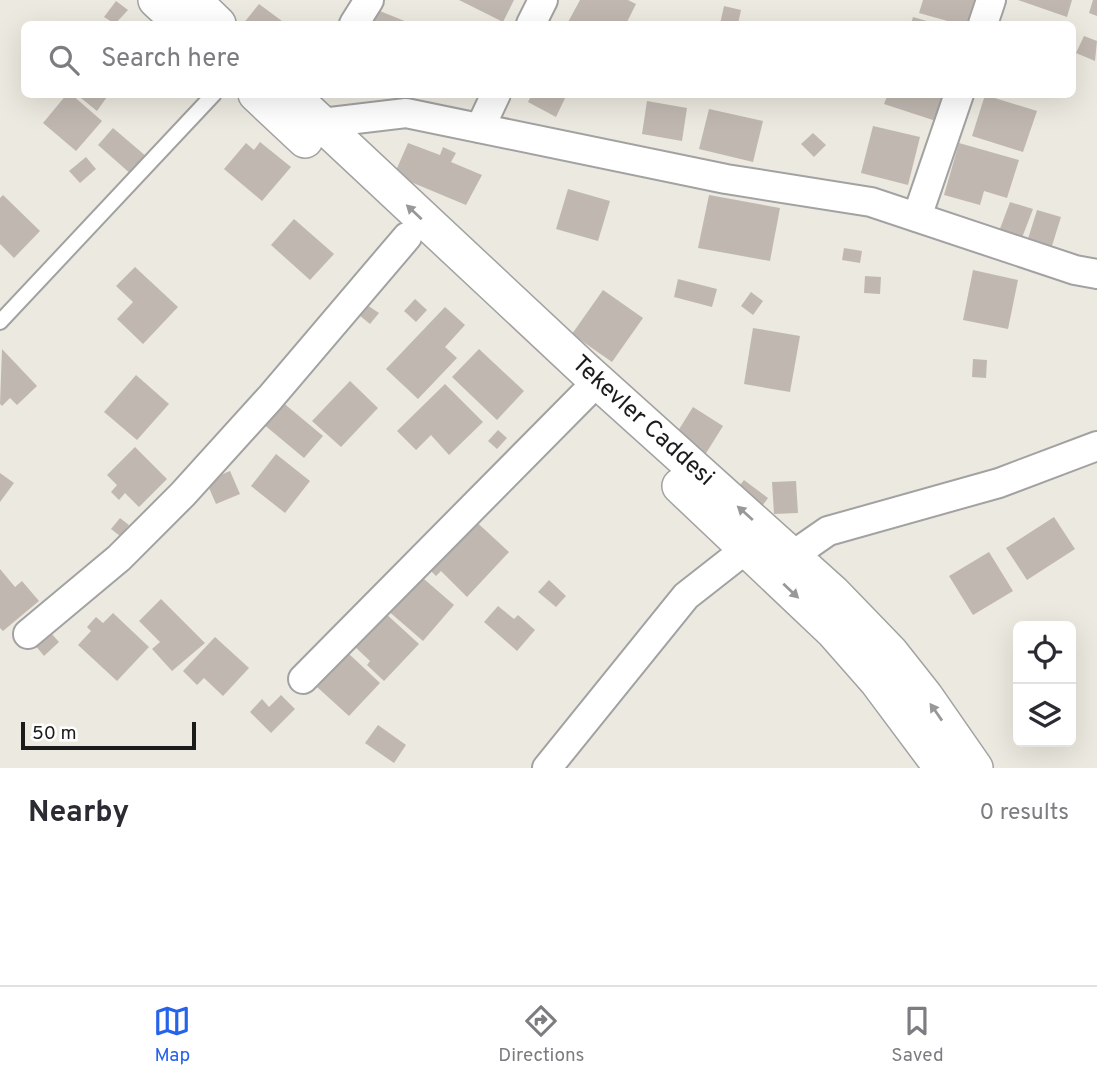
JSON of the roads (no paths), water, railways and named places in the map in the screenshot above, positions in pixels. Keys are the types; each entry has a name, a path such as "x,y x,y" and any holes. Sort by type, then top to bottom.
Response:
{"street":[{"path":"156,0 179,21"},
{"path":"193,0 215,21"},
{"path":"356,21 369,0"},
{"path":"532,21 543,0"},
{"path":"984,21 991,0"},
{"path":"266,98 298,111 406,113 726,179 871,202 1074,270 1097,274"},
{"path":"480,128 494,98"},
{"path":"917,217 958,98"},
{"path":"298,111 407,237 584,395 833,631 877,681 942,768"},
{"name":"Tekevler Caddesi","path":"298,111 833,593 891,653 975,768"},
{"path":"28,634 119,558 183,494 270,398 407,237"},
{"path":"303,679 584,395"},
{"path":"547,768 686,596 746,549 792,556 828,531 999,483 1097,446"}],"lane":[{"path":"0,322 210,98"}]}
